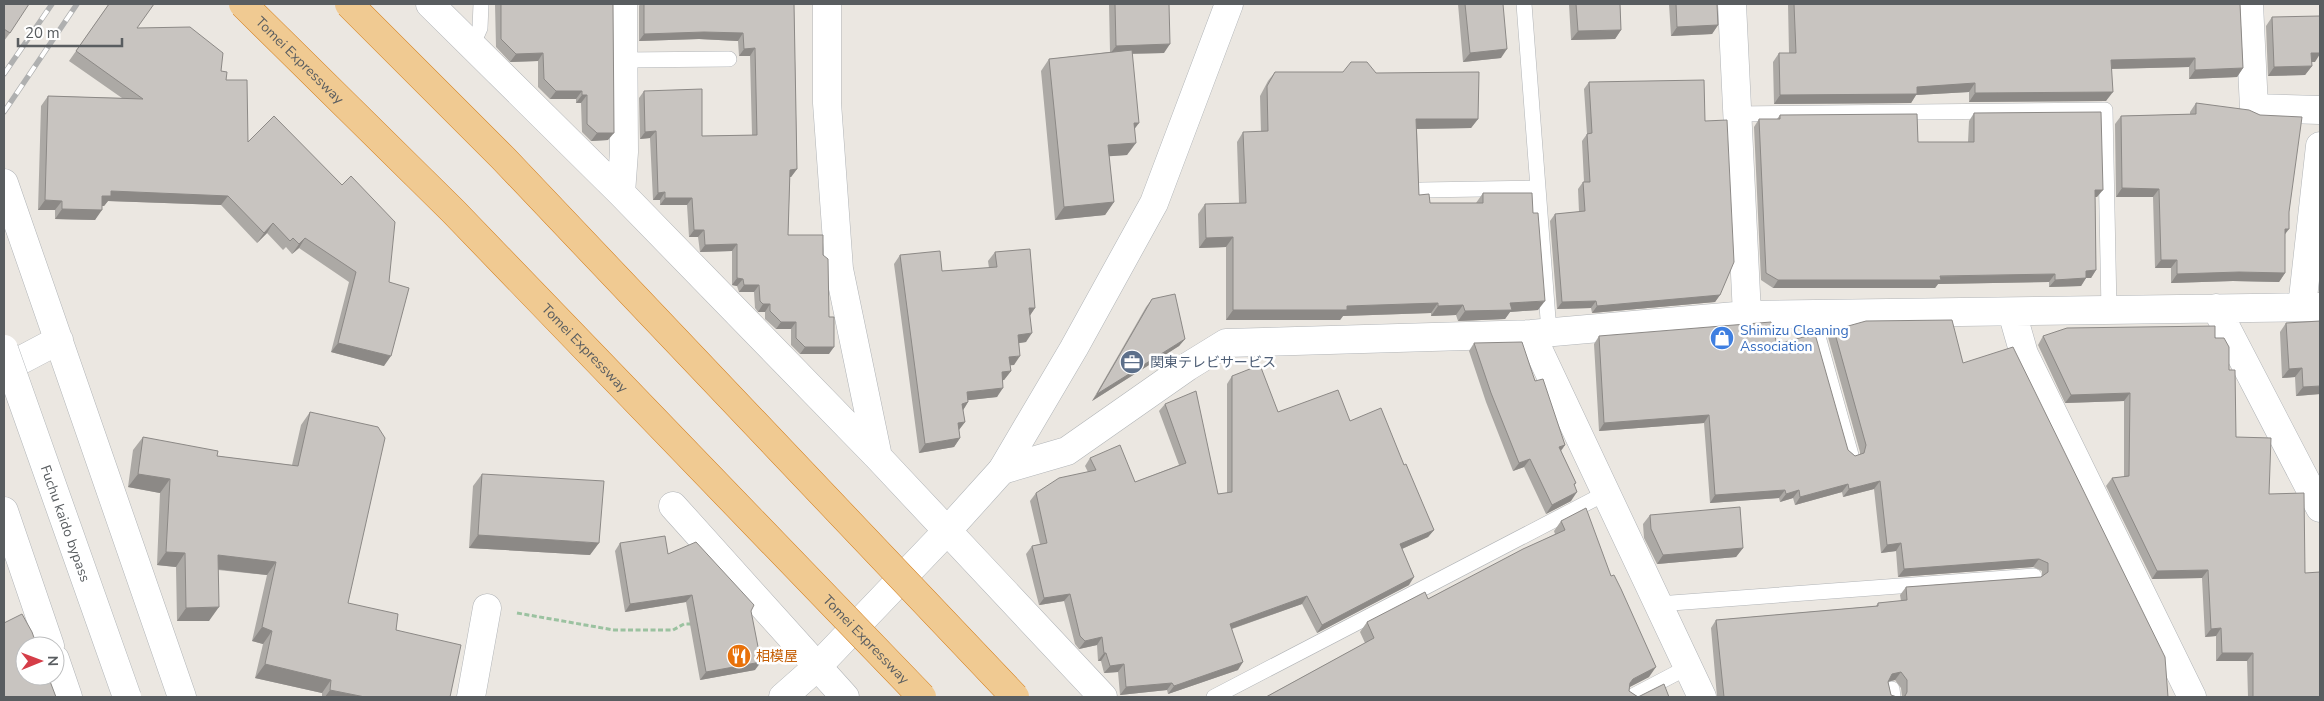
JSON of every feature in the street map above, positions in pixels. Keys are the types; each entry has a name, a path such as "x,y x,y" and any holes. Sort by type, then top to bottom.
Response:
{"highway":[{"name":"Tomei Expressway","path":"243,4 453,211 922,697"},
{"path":"349,4 510,165 1016,697"}],"street":[{"path":"430,4 621,193 878,457 1103,697"},
{"path":"621,193 624,60 623,4"},
{"path":"827,4 827,103 839,269 878,457"},
{"path":"783,697 817,666 947,531 1002,470 1074,348 1154,203 1229,4"},
{"path":"1732,4 1747,315"},
{"path":"2249,4 2254,108 2320,110"},
{"path":"1002,470 1067,451 1187,367 1226,343 1540,333 1747,315 2311,307 2320,146"},
{"path":"4,183 183,697"},
{"path":"2216,308 2320,508"},
{"path":"2012,312 2024,354 2192,697"},
{"path":"1540,333 1606,493 1702,697"},
{"path":"4,369 59,340"},
{"name":"Fuchu kaido bypass","path":"4,349 127,697"},
{"path":"672,506 845,697"},
{"path":"4,511 47,636"},
{"path":"471,697 487,608"}],"lane":[{"path":"472,46 480,28 481,4"},
{"path":"1524,4 1538,188 1540,333"},
{"path":"624,60 729,59"},
{"path":"1737,114 2105,110 2109,310"},
{"path":"1422,190 1538,188"},
{"path":"1812,314 1851,456"},
{"path":"1214,697 1606,493"},
{"path":"1658,604 2034,576"},
{"path":"1631,697 1688,667"}],"path":[{"path":"487,608 614,630 673,630 684,624 694,624"}],"building":[{"path":"4,4 29,4 10,33 4,29"},
{"path":"109,4 154,4 137,28 190,27 223,53 221,71 227,72 226,80 247,80 248,142 274,116 342,185 351,176 395,222 389,282 409,288 391,356 338,343 356,272 305,238 299,244 293,238 290,241 273,223 264,233 228,196 111,191 111,196 102,196 102,210 62,209 62,201 45,200 48,96 143,99 76,51"},
{"path":"501,4 613,4 614,133 597,133 587,124 587,95 582,95 582,91 556,91 544,79 543,53 516,54 501,39"},
{"path":"644,4 794,4 797,169 790,170 788,235 823,235 823,255 828,259 829,317 834,317 834,347 805,347 796,338 796,322 781,322 770,311 770,304 763,304 760,301 759,285 744,285 743,279 737,278 737,244 705,245 704,230 694,230 692,198 665,198 665,192 658,193 656,131 645,132 644,91 702,89 702,136 757,135 755,48 744,49 743,33 644,34"},
{"path":"1115,4 1169,4 1170,44 1116,46"},
{"path":"1465,4 1503,4 1507,49 1470,53"},
{"path":"1576,4 1620,4 1621,30 1578,31"},
{"path":"1676,4 1717,4 1718,25 1677,27"},
{"path":"1794,4 2240,4 2243,68 2195,70 2195,58 2111,60 2113,92 1975,93 1975,83 1917,87 1917,94 1780,95 1779,53 1796,53"},
{"path":"2320,16 2320,53 2311,53 2312,66 2274,67 2272,17"},
{"path":"1132,50 1139,123 1134,123 1136,143 1108,145 1114,202 1064,207 1049,59"},
{"path":"1351,62 1367,62 1376,73 1479,72 1478,119 1416,119 1419,195 1429,194 1430,203 1483,203 1483,193 1532,193 1533,213 1538,213 1545,301 1510,303 1512,310 1465,311 1463,305 1438,306 1438,303 1347,306 1347,310 1233,310 1233,237 1206,238 1205,204 1246,203 1243,132 1268,131 1267,86 1275,72 1343,72"},
{"path":"1704,80 1705,121 1727,120 1734,262 1720,295 1597,306 1596,301 1562,302 1555,214 1585,211 1583,182 1590,182 1587,134 1592,133 1589,82"},
{"path":"2196,103 2249,110 2260,115 2302,117 2289,212 2289,229 2285,229 2285,273 2177,274 2177,260 2161,260 2159,189 2122,188 2121,116 2196,114"},
{"path":"2101,112 2103,190 2095,190 2096,270 2086,271 2086,278 2055,280 2055,274 1940,276 1941,280 1778,280 1766,273 1759,119 1780,119 1780,115 1917,114 1918,142 1974,142 1974,113"},
{"path":"1030,249 1035,308 1029,308 1032,333 1018,335 1020,356 1009,357 1011,371 1002,372 1003,388 967,392 968,402 962,404 965,422 958,423 960,438 925,444 900,255 940,251 942,271 997,267 995,252"},
{"path":"1175,294 1185,339 1097,394 1152,299"},
{"path":"1952,320 1963,363 2013,347 2165,657 2168,697 1902,697 1907,692 1907,680 1901,672 1892,674 1888,682 1891,695 1897,697 1724,697 1716,620 1878,606 1878,603 1907,600 1906,587 2041,577 2048,572 2048,563 2039,559 1904,569 1901,543 1887,545 1880,481 1849,489 1848,484 1800,497 1799,490 1786,494 1785,490 1715,495 1709,415 1604,423 1599,336 1771,322 1777,344 1815,334 1848,450 1855,456 1864,453 1866,445 1834,330 1866,321"},
{"path":"2320,321 2320,386 2303,387 2302,368 2289,369 2286,323"},
{"path":"2215,326 2215,338 2224,338 2229,347 2229,370 2235,370 2236,437 2271,438 2269,494 2304,493 2305,573 2320,572 2320,697 2253,697 2253,653 2222,653 2221,628 2211,629 2208,570 2157,571 2112,478 2129,476 2130,393 2071,395 2043,336 2067,328"},
{"path":"1522,342 1535,381 1543,379 1565,445 1559,447 1576,483 1574,484 1577,492 1552,505 1530,459 1519,463 1491,393 1474,343"},
{"path":"1260,365 1278,412 1338,390 1350,421 1381,408 1404,465 1406,464 1434,530 1400,544 1414,577 1322,625 1307,596 1230,624 1243,662 1174,686 1172,683 1126,687 1124,664 1110,666 1106,653 1104,653 1102,637 1085,641 1080,636 1070,594 1044,598 1032,546 1047,543 1036,493 1059,478 1096,470 1090,458 1120,445 1135,482 1186,463 1165,404 1196,391 1218,494 1232,492 1232,376"},
{"path":"310,412 378,427 385,438 348,603 398,614 396,630 461,645 450,697 365,697 330,690 331,680 265,664 272,631 262,627 276,562 218,555 219,607 186,608 185,553 166,552 170,479 138,474 143,437 218,451 217,456 298,466"},
{"path":"482,474 604,481 599,543 478,535"},
{"path":"1740,507 1743,548 1663,555 1651,529 1650,515"},
{"path":"1586,508 1611,576 1614,575 1621,589 1656,667 1633,679 1630,683 1629,691 1638,697 1266,697 1374,638 1367,622 1425,592 1428,599 1523,549 1565,530 1561,521"},
{"path":"665,536 668,554 696,542 754,605 751,611 761,662 706,672 692,595 630,604 620,543"},
{"path":"22,614 33,636 15,636 15,686 52,686 56,697 4,697 4,623"},
{"path":"1664,684 1669,697 1638,697"}],"railway":[{"path":"4,74 52,4"},
{"path":"4,112 77,4"}],"place":[{"name":"Shimizu Cleaning Association","path":"1722,338"},
{"name":"関東テレビサービス","path":"1132,362"},
{"name":"相模屋","path":"739,656"}]}
